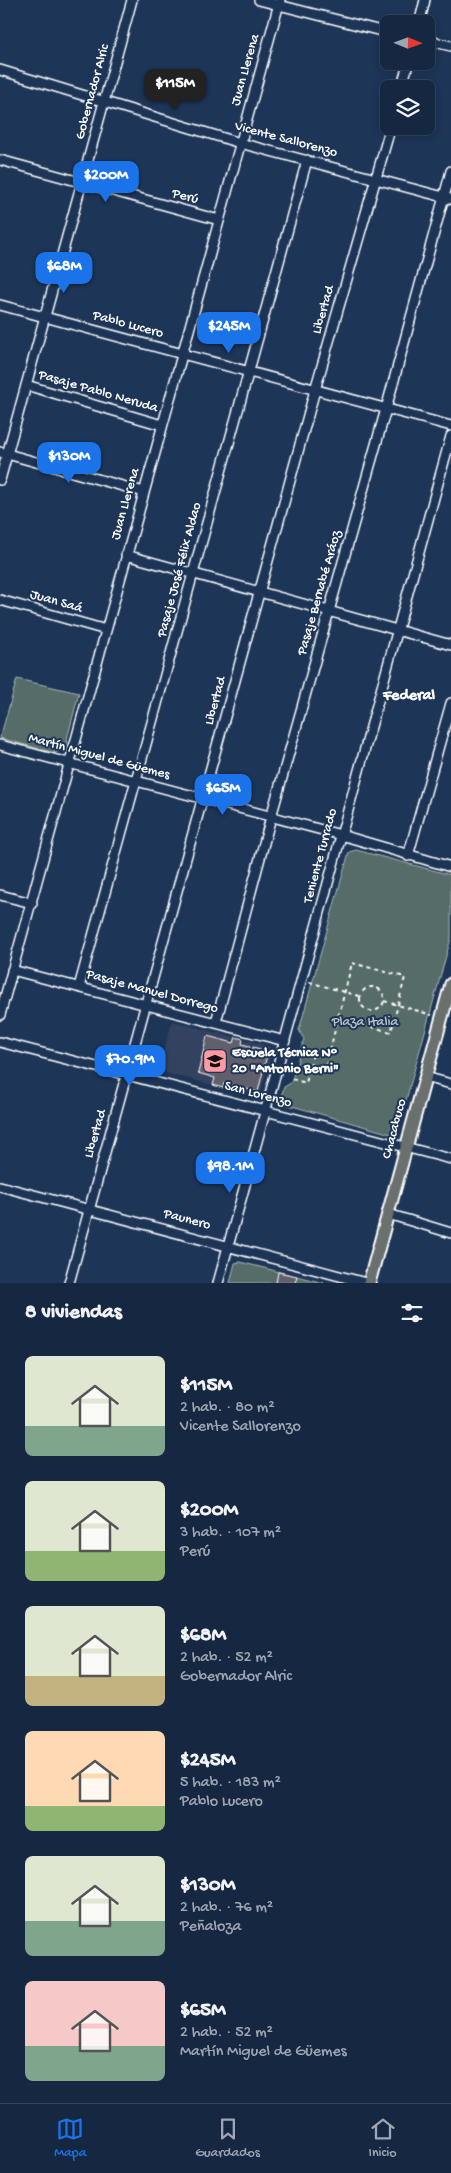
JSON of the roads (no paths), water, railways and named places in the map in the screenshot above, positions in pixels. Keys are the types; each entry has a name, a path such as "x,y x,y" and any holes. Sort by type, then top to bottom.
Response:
{"main road":[{"name":"Chacabuco","path":"368,1283 425,1077 445,1014 451,984"}],"street":[{"name":"Gobernador Alric","path":"0,480 4,453 26,385 132,0"},
{"path":"259,0 279,3 380,31"},
{"path":"421,15 425,0"},
{"name":"Juan Llerena","path":"0,1015 279,3"},
{"path":"435,42 451,46"},
{"name":"Vicente Sallorenzo","path":"0,70 240,143 448,198"},
{"name":"Libertad","path":"70,1283 315,390 389,135"},
{"name":"Perú","path":"0,160 219,220"},
{"name":"Pasaje José Félix Aldao","path":"80,987 307,160"},
{"name":"Pasaje Bernabé Aráoz","path":"216,1022 271,816 386,409 448,198 451,172"},
{"name":"Pablo Lucero","path":"0,305 451,426"},
{"name":"Pasaje Pablo Neruda","path":"26,385 162,425"},
{"name":"Teniente Turrado","path":"218,1283 451,436"},
{"path":"4,453 144,492"},
{"path":"126,555 260,594 451,645"},
{"name":"Juan Saá","path":"0,600 106,630"},
{"path":"408,856 451,703"},
{"name":"Martín Miguel de Güemes","path":"0,745 342,835 408,856 451,867"},
{"path":"0,895 32,903"},
{"name":"Pasaje Manuel Dorrego","path":"12,970 285,1041"},
{"name":"San Lorenzo","path":"0,1042 451,1159"},
{"path":"425,1077 451,1084"},
{"name":"Paunero","path":"0,1186 368,1283"},
{"path":"388,1214 451,1233"}],"place":[{"name":"Escuela Técnica N° 20 \"Antonio Berni\"","path":"215,1061"}],"district":[{"name":"Federal","path":"409,696"}],"park label":[{"name":"Plaza Italia","path":"365,1022"}]}
